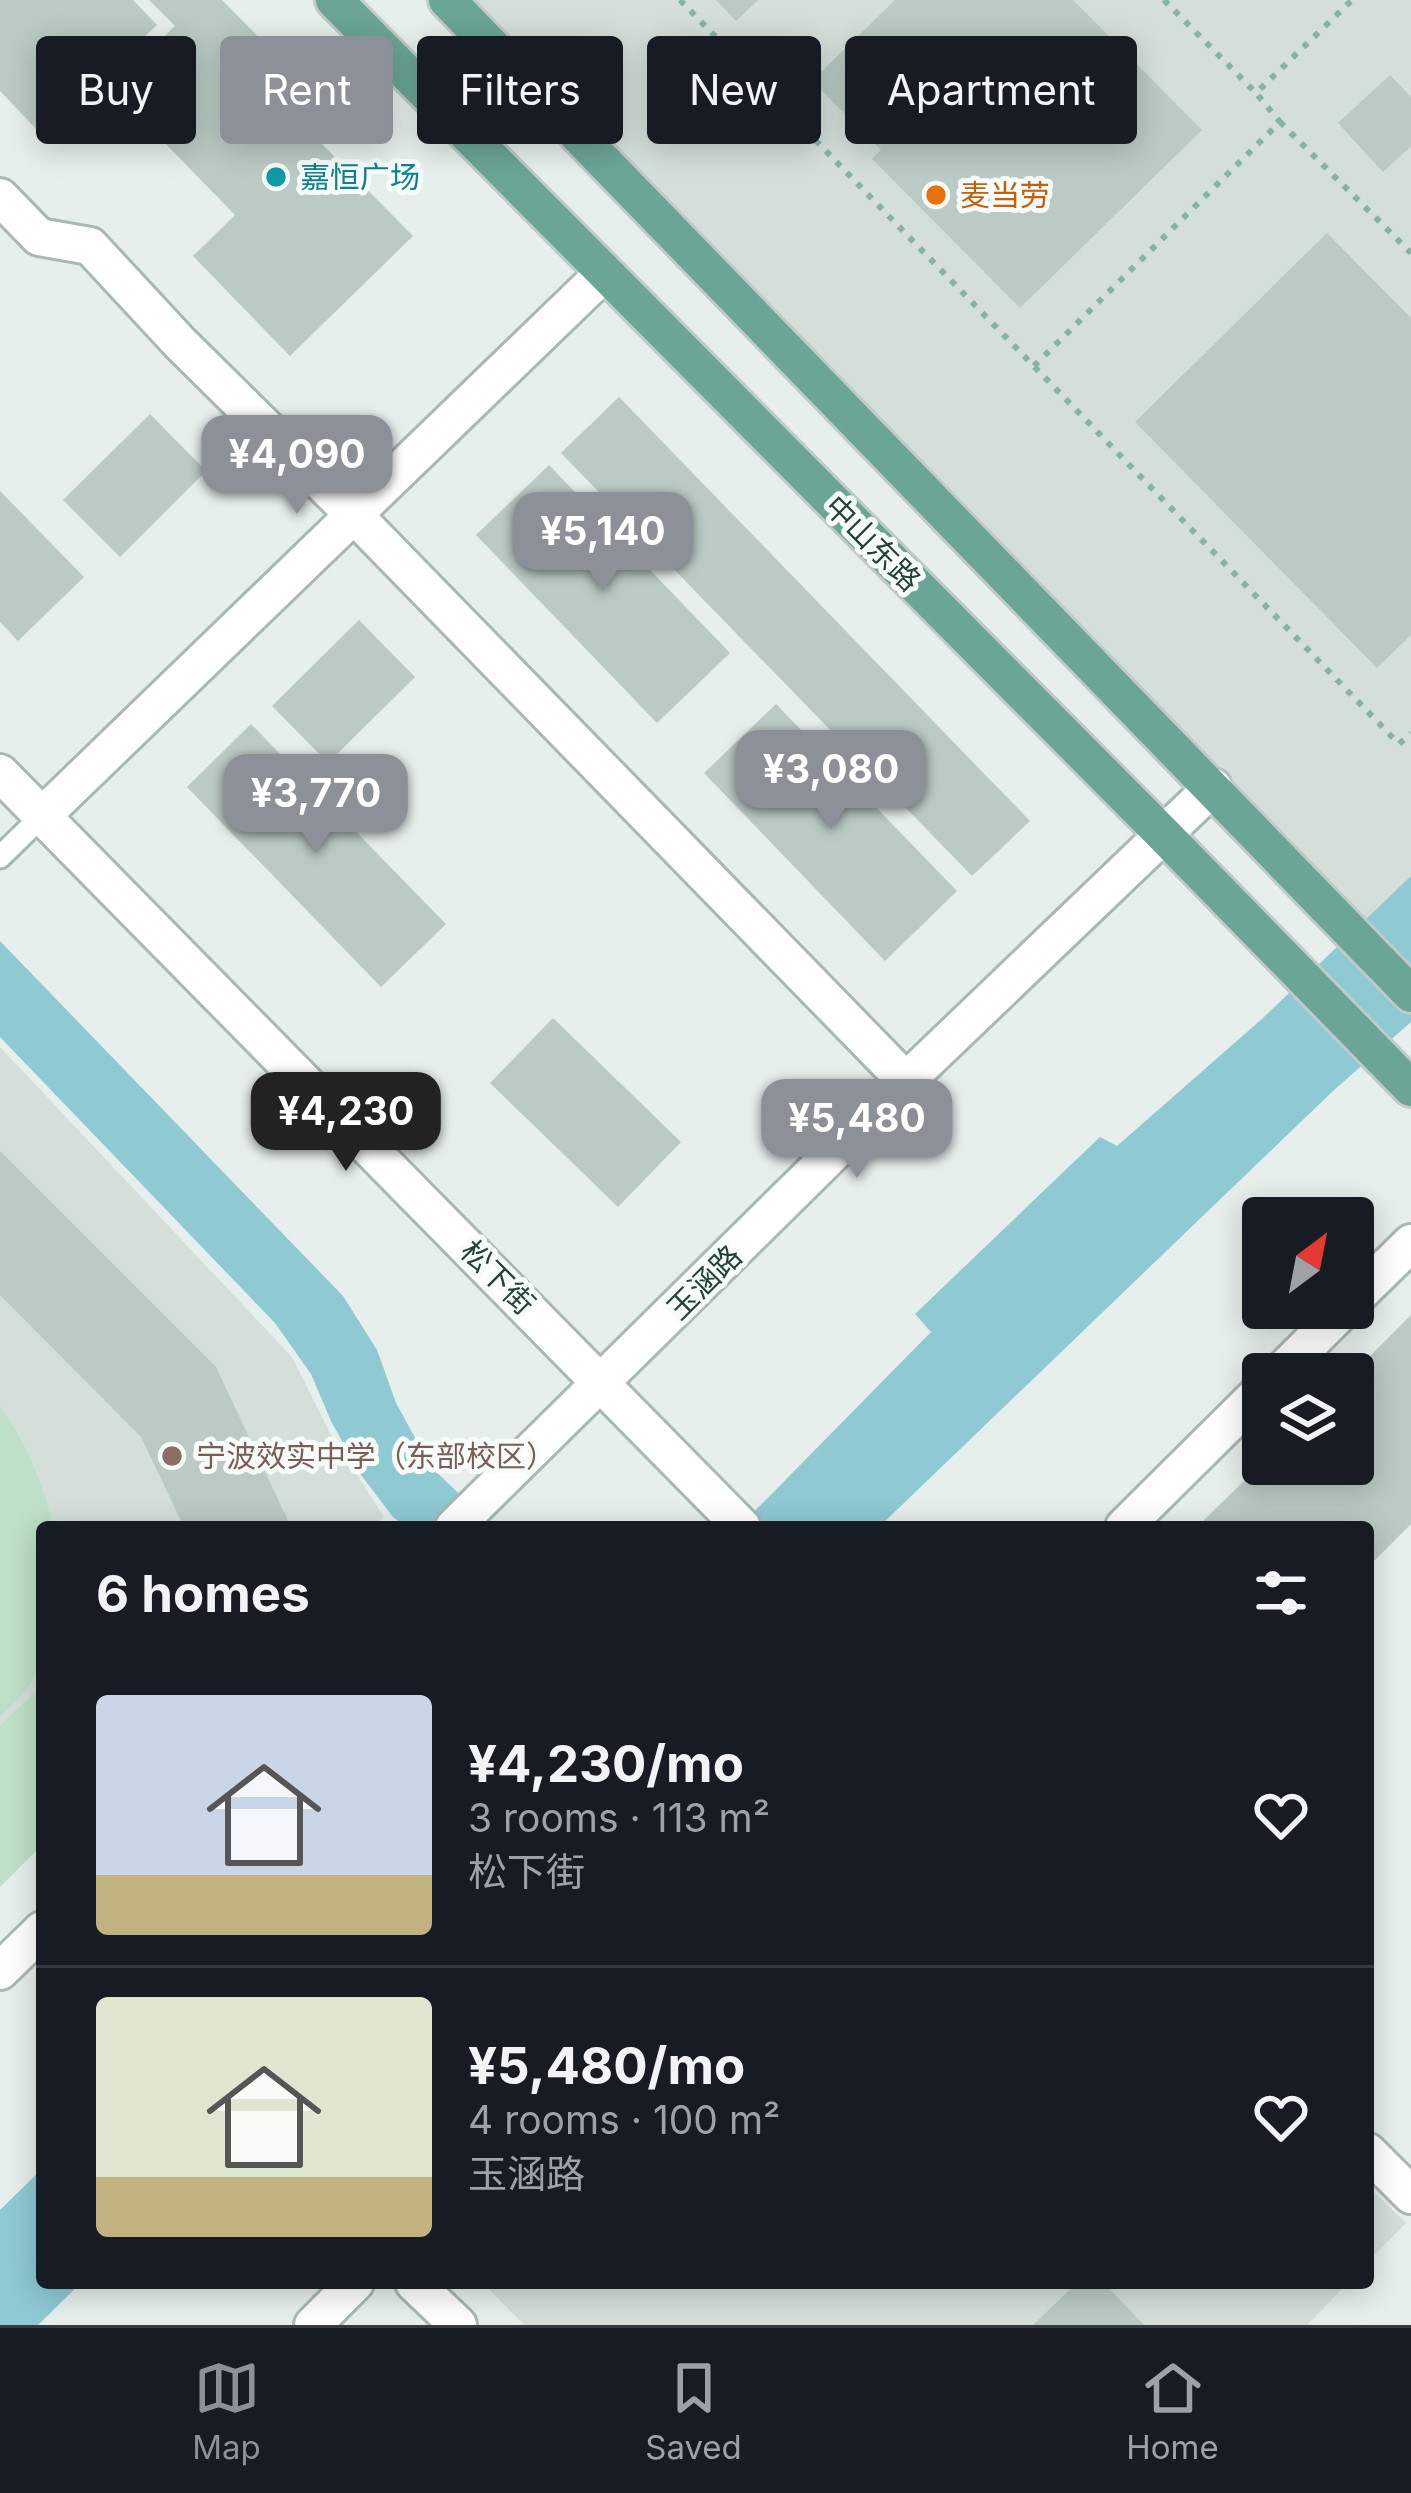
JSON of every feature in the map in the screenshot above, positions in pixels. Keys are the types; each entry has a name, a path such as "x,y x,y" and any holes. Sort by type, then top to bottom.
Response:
{"main road":[{"name":"中山东路","path":"334,0 1411,1088"},
{"path":"447,0 1411,994"}],"street":[{"path":"0,196 39,237 90,246 906,1081"},
{"path":"42,816 604,273"},
{"name":"松下街","path":"0,773 736,1521"},
{"name":"玉涵路","path":"460,1521 906,1081 1213,787"},
{"path":"1374,1279 1411,1243"},
{"path":"1300,1353 1324,1329"},
{"path":"1130,1521 1242,1410"},
{"path":"0,1971 36,1936"},
{"path":"1374,2158 1411,2194"},
{"path":"313,2325 349,2289"},
{"path":"419,2289 458,2325"}],"lane":[{"path":"0,857 42,816"}],"path":[{"path":"680,0 1400,744 1411,733"},
{"path":"1164,0 1411,253"},
{"path":"1256,93 1352,0"},
{"path":"1034,366 1280,122"}],"shaded area":[{"path":"447,0 1411,0 1411,994 587,144 623,144 623,36 482,36"},
{"name":"宁波效实中学（东部校区）","path":"0,1047 292,1357 330,1433 384,1517 380,1521 36,1521 36,1851 0,1886"},
{"path":"1374,2192 1406,2223 1374,2256"},
{"path":"489,2289 1342,2289 1307,2325 524,2325"}],"green space":[{"path":"0,1406 33,1464 52,1521 36,1521 36,1672 0,1717"},
{"path":"36,1693 36,1851 0,1887 0,1726"}],"water":[{"path":"1411,876 1411,1022 1333,1091 885,1521 745,1521 931,1332 915,1314 1100,1137 1117,1146 1263,1018"},
{"path":"0,941 343,1296 377,1350 396,1403 431,1467 488,1521 398,1521 393,1517 361,1475 311,1374 275,1323 0,1037"},
{"path":"36,2175 36,2289 75,2289 38,2325 0,2325 0,2210"}],"building":[{"path":"0,0 133,0 157,25 145,36 36,36 36,129 0,91"},
{"name":"嘉恒广场","path":"149,0 222,0 257,36 220,36 220,144 322,144 413,236 290,356 193,256 235,215 166,144 196,144 196,36 165,36 175,26"},
{"path":"716,0 758,0 736,21"},
{"path":"895,0 1073,0 1109,36 858,36"},
{"path":"845,49 845,114 821,90 821,72"},
{"path":"1137,64 1202,130 1020,308 872,159 881,150 875,144 1137,144"},
{"path":"1390,75 1411,97 1411,146 1383,172 1338,123"},
{"path":"1327,233 1411,318 1411,635 1377,668 1135,422"},
{"path":"619,397 1030,821 972,876 561,453"},
{"path":"150,414 206,471 120,557 63,500"},
{"path":"549,465 730,653 657,723 476,535"},
{"path":"0,491 84,577 18,641 0,622"},
{"path":"359,620 415,677 328,763 272,706"},
{"path":"776,704 957,891 885,961 704,773"},
{"path":"251,724 446,924 381,987 187,787"},
{"path":"553,1018 681,1142 618,1207 490,1083"},
{"path":"0,1151 216,1367 288,1521 181,1521 141,1437 0,1295"},
{"path":"1411,1315 1411,1524 1374,1561 1374,1521 1203,1521 1242,1483 1374,1485 1373,1353"},
{"path":"1071,2289 1110,2289 1144,2325 1033,2325"}],"place":[{"name":"嘉恒广场","path":"276,177"},
{"name":"麦当劳","path":"936,195"},
{"name":"宁波效实中学（东部校区）","path":"172,1456"}]}
